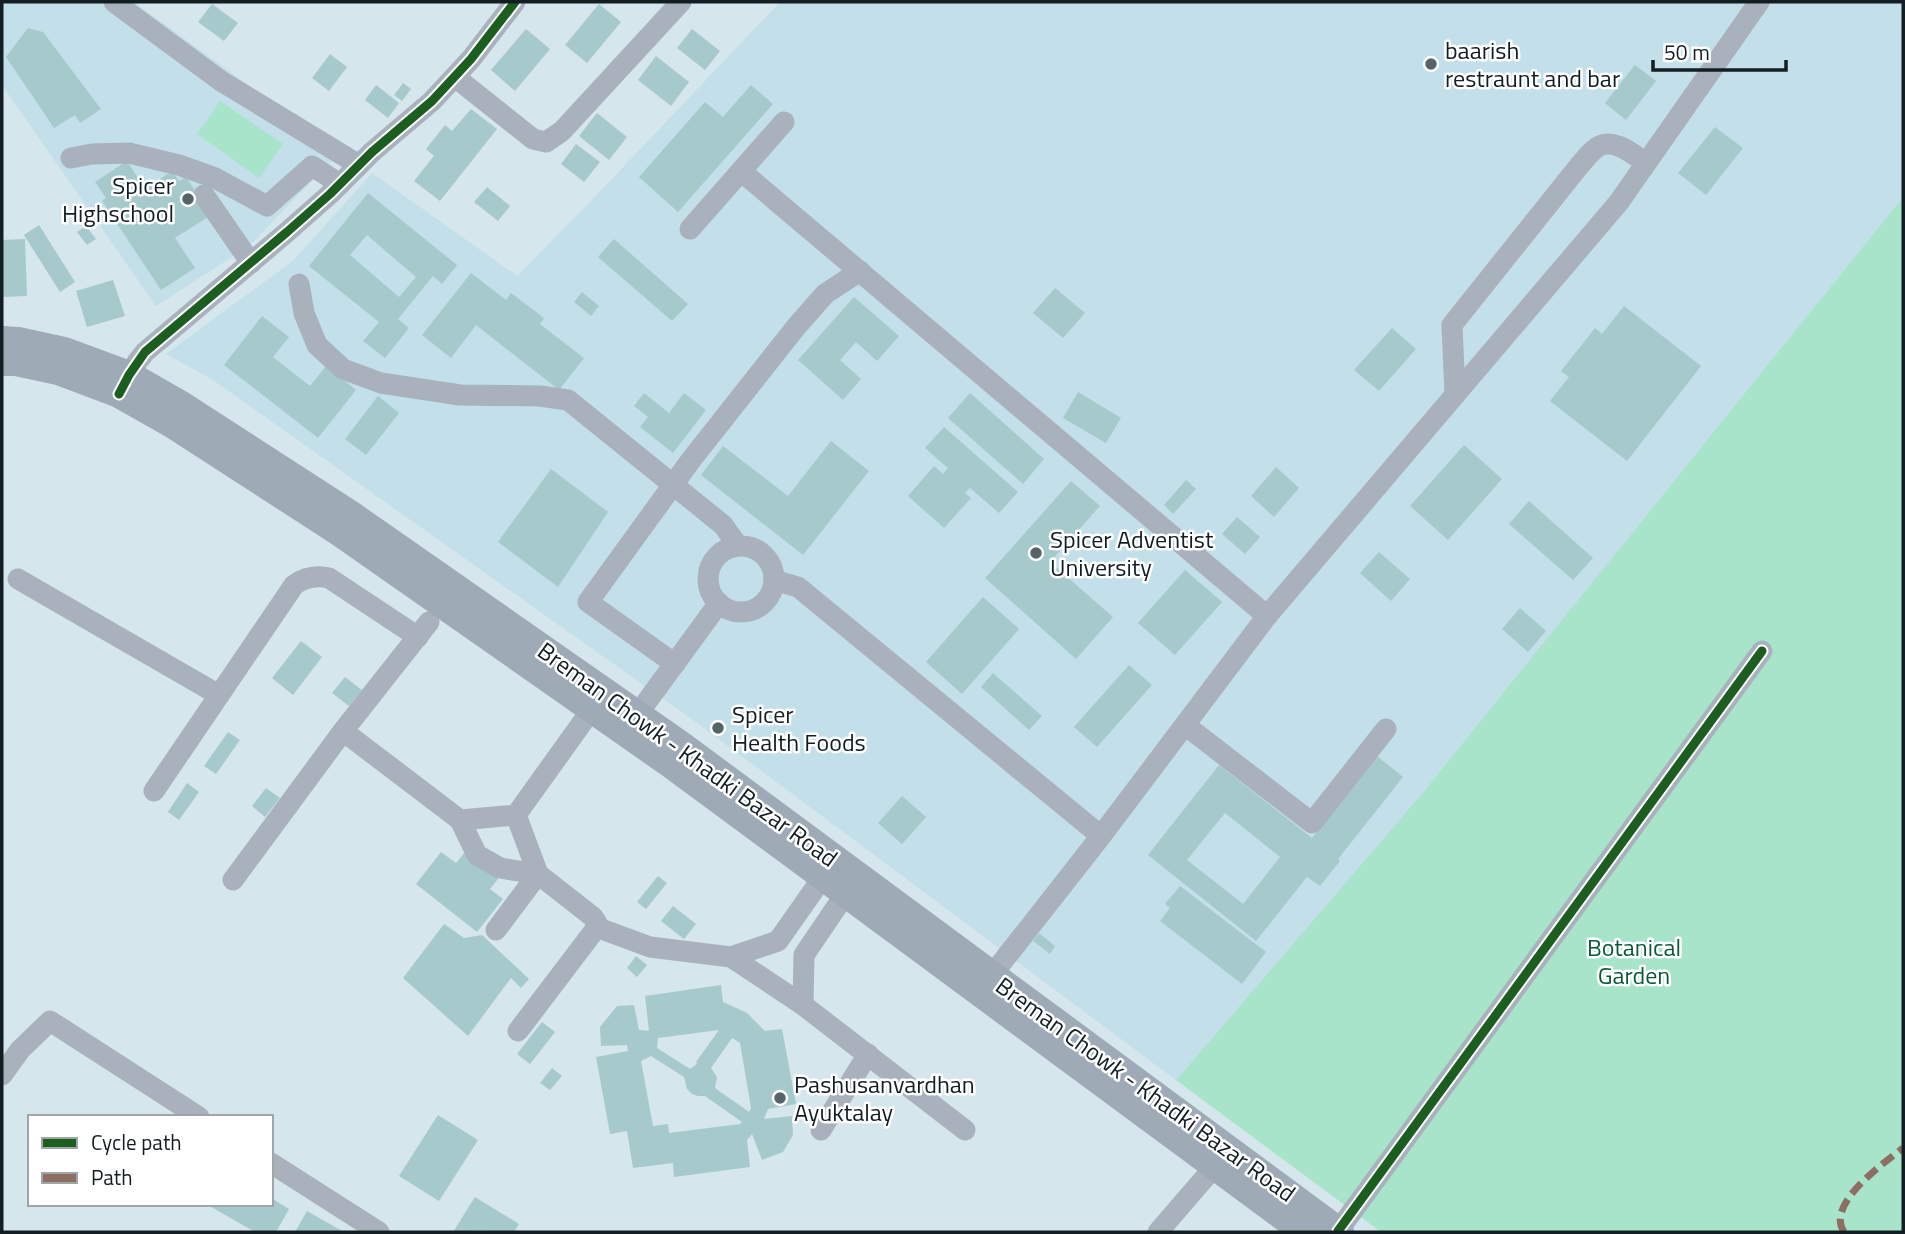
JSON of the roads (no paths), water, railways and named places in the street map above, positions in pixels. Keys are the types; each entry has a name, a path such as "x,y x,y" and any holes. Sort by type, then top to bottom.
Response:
{"main road":[{"name":"Breman Chowk - Khadki Bazar Road","path":"2,341 18,341 64,351 124,384 183,406 350,514 631,723 992,975 1339,1232"},
{"name":"Breman Chowk - Khadki Bazar Road","path":"2,362 16,362 124,384 172,424 339,532 592,709 631,723 823,877 1304,1232"}],"street":[{"path":"114,2 221,80 359,164"},
{"path":"124,384 145,352 432,101 455,77 515,2"},
{"path":"455,77 533,139 546,142 562,131 681,2"},
{"path":"992,975 1267,616 1619,202 1759,2"},
{"path":"690,229 784,122"},
{"path":"1455,395 1452,325 1579,166 1596,146 1612,144 1646,163"},
{"path":"71,158 92,154 129,153 179,165 215,178 267,206 312,166 340,184"},
{"path":"742,172 1267,616"},
{"path":"204,195 251,262"},
{"path":"674,664 588,602 699,450 796,327 825,294 860,271"},
{"path":"299,284 304,313 317,345 343,369 380,383 460,395 540,396 568,400 723,524 738,546"},
{"path":"738,546 747,546 764,555 770,562 774,580 769,597 754,609 745,612 727,608 719,603 709,587 708,578 710,568 720,553 738,546"},
{"path":"154,791 294,585 310,577 329,578 424,630 343,731 233,880"},
{"path":"18,579 219,695"},
{"path":"774,580 798,587 1101,836"},
{"path":"631,723 719,603"},
{"path":"1339,1232 1762,651"},
{"path":"460,820 516,815 592,709"},
{"path":"1185,725 1312,823 1386,729"},
{"path":"343,731 460,820 477,855 500,868 538,874 597,923 518,1031"},
{"path":"516,815 538,874"},
{"path":"496,930 538,874"},
{"path":"596,927 649,947 731,957 778,941 823,877"},
{"path":"803,1004 804,955 846,893"},
{"path":"731,957 803,1004 965,1130"},
{"path":"2,1075 20,1050 50,1021 196,1115"},
{"path":"821,1130 867,1054"},
{"path":"273,1164 379,1232"},
{"path":"1158,1232 1215,1166"}],"place":[{"name":"baarish restraunt and bar","path":"1431,64"},
{"name":"Spicer Highschool","path":"188,199"},
{"name":"Spicer Adventist University","path":"1036,553"},
{"name":"Spicer Health Foods","path":"718,728"},
{"name":"Pashusanvardhan Ayuktalay","path":"780,1098"}],"park label":[{"name":"Botanical Garden","path":"1634,961"}]}
